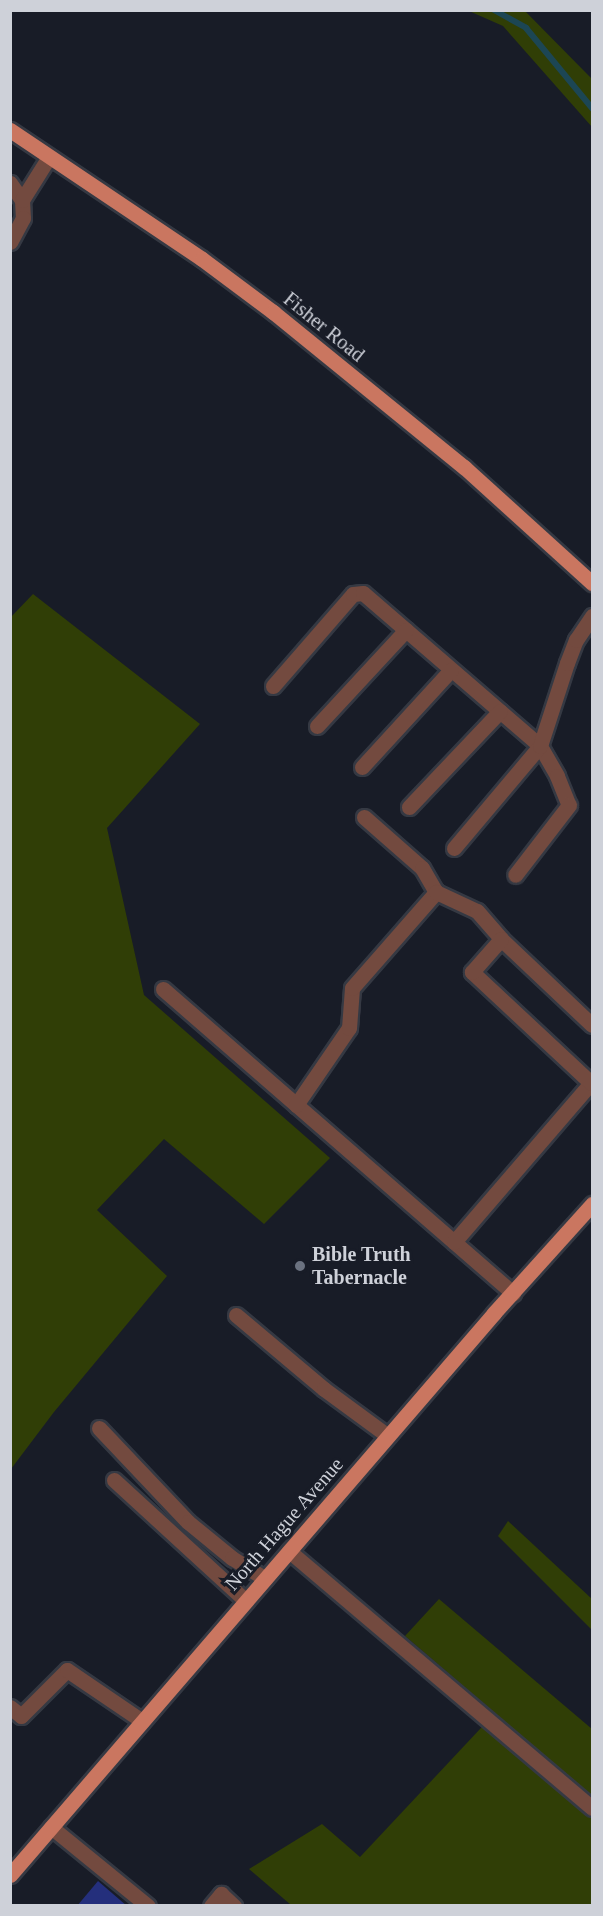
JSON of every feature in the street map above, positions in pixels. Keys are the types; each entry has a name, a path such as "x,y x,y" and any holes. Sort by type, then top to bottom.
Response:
{"main road":[{"name":"Fisher Road","path":"10,130 202,260 273,312 464,467 592,582"},
{"name":"North Hague Avenue","path":"10,1875 388,1436 592,1204"}],"lane":[{"path":"22,200 49,157"},
{"path":"10,183 22,200 23,218 10,242"},
{"path":"273,686 353,594 363,593 540,746 557,776 569,805 515,875"},
{"path":"454,848 540,746 576,640 592,616"},
{"path":"317,726 406,630"},
{"path":"362,767 452,670"},
{"path":"409,807 500,711"},
{"path":"364,817 422,868 436,892 477,911 501,939 592,1025"},
{"path":"296,1105 349,1028 352,988 436,892"},
{"path":"454,1242 592,1082 472,972 501,939"},
{"path":"163,989 513,1293"},
{"path":"236,1315 324,1389 388,1436"},
{"path":"99,1428 188,1522 232,1558 265,1579"},
{"path":"114,1480 246,1601"},
{"path":"289,1551 592,1808"},
{"path":"10,1707 21,1716 68,1670 141,1721"},
{"path":"51,1827 148,1905"},
{"path":"211,1905 221,1894 234,1905"}],"green space":[{"path":"469,11 525,11 592,79 592,127 503,26"},
{"path":"33,594 200,724 107,828 144,995 330,1158 264,1224 164,1139 97,1210 167,1276 54,1412 11,1469 10,618"},
{"path":"508,1521 592,1599 592,1630 498,1536"},
{"path":"439,1599 592,1729 592,1905 291,1905 249,1869 322,1824 360,1857 495,1713 405,1636"}],"building":[{"path":"98,1881 127,1906 77,1906"}],"waterway":[{"path":"494,10 526,28 592,108"}],"place":[{"name":"Bible Truth Tabernacle","path":"300,1266"}]}
